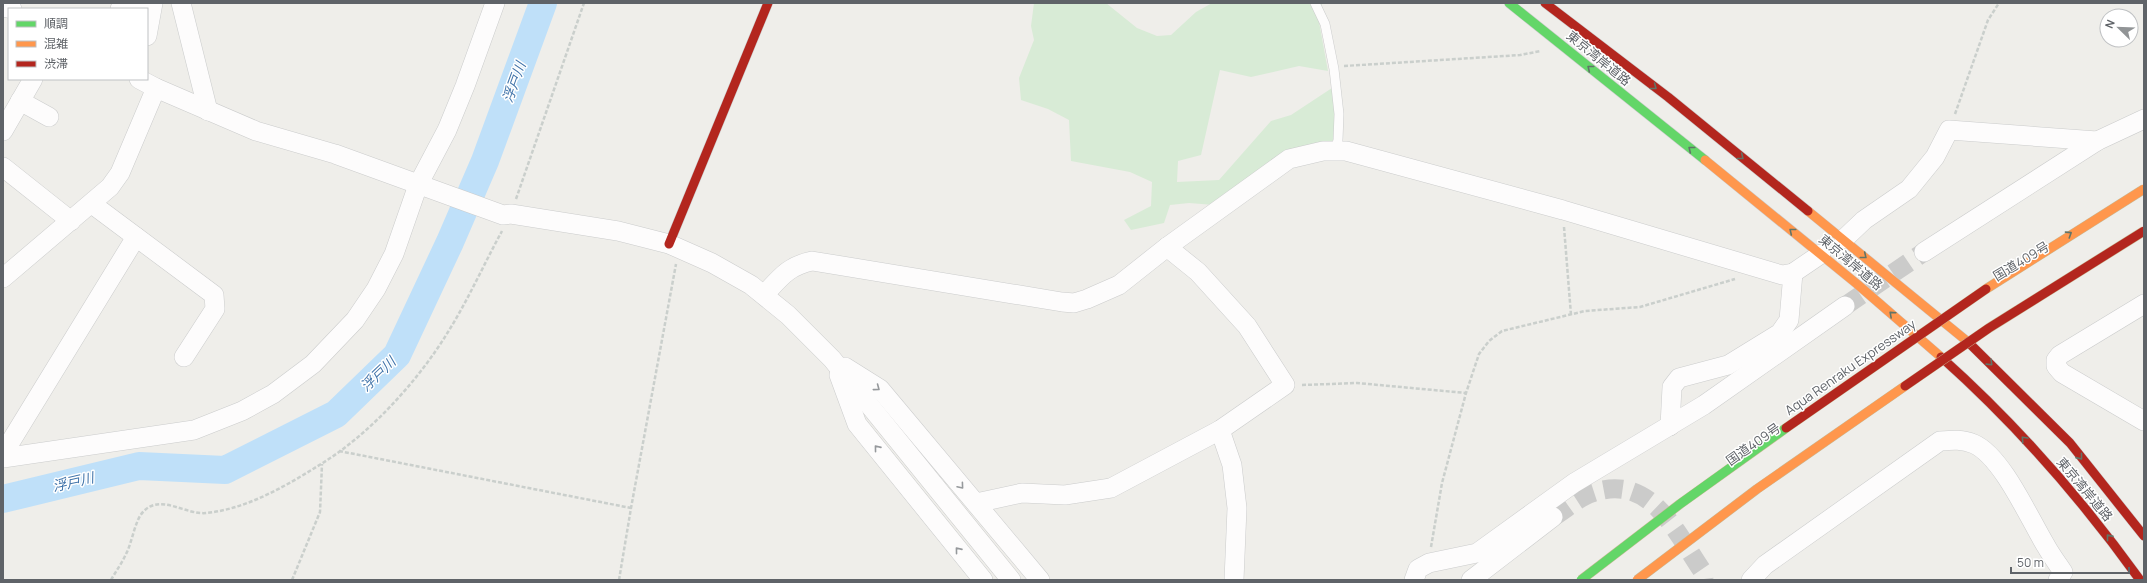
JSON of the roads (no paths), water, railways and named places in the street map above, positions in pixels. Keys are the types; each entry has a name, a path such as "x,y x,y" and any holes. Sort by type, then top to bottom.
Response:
{"main road":[{"path":"674,246 768,3"},
{"name":"東京湾岸道路","path":"1509,3 1859,284 1938,354 2006,420 2057,474 2124,555 2140,580"},
{"name":"東京湾岸道路","path":"1545,3 1668,97 1962,336 2070,443 2144,536"},
{"name":"Aqua Renraku Expressway","path":"1580,580 1740,460 1962,304 2084,225 2144,189"},
{"name":"国道409号","path":"1580,580 1601,568 1945,322 2118,217"},
{"path":"1627,580 1962,336 2144,224"},
{"path":"1637,580 1758,489 1989,328 2144,231"},
{"path":"1586,580 1601,568"}],"street":[{"path":"124,8 144,3"},
{"path":"148,30 153,3"},
{"path":"182,3 208,111"},
{"path":"3,458 194,430 242,411 273,394 313,364 355,320 376,289 394,254 418,185 447,130 465,86 495,3"},
{"path":"3,131 32,80"},
{"path":"141,80 256,131 335,154 418,185 507,215 618,231 674,246 718,266 751,285 764,295 788,315 832,359 1011,580"},
{"path":"3,278 92,204 110,187 120,173 156,88"},
{"path":"20,101 49,117"},
{"path":"1924,252 2097,141 2144,119"},
{"path":"1844,239 1864,220 1909,189 1935,158 1949,130 2097,141"},
{"path":"764,295 782,275 797,264 812,260 1074,303 1119,285 1167,247 1289,159 1323,151 1346,151 1563,210 1782,275 1793,273 1821,254"},
{"path":"3,166 71,221"},
{"path":"92,204 214,295 215,309 184,357"},
{"path":"3,454 136,237"},
{"path":"976,503 1022,493 1065,495 1111,488 1220,430 1285,385 1247,326 1198,272 1167,247"},
{"path":"1670,426 1672,387 1679,378 1728,365 1780,333 1789,320 1793,273"},
{"path":"2144,304 2060,355 2056,360 2056,366 2062,373 2144,421"},
{"path":"1414,580 1418,569 1429,563 1477,553 1574,483 1670,426 1845,306"},
{"path":"832,359 880,389 1040,580"},
{"path":"832,359 858,424 983,580"},
{"path":"1220,430 1232,465 1237,508 1234,580"},
{"path":"1751,580 1766,565 1940,441 1957,439 1975,444 1998,466 2019,497 2046,546 2063,572 2058,580"},
{"path":"1471,580 1553,517"}],"lane":[{"path":"1315,3 1325,24 1334,69 1340,114 1338,140 1335,151"}],"waterway":[{"name":"浮戸川","path":"3,499 139,466 225,470 336,414 397,355 450,242 485,161 543,3"}],"tunnel":[{"path":"1845,306 1924,252"},
{"path":"1553,517 1592,493 1613,489 1630,491 1646,498 1660,510 1672,524 1703,572 1704,580"}]}
